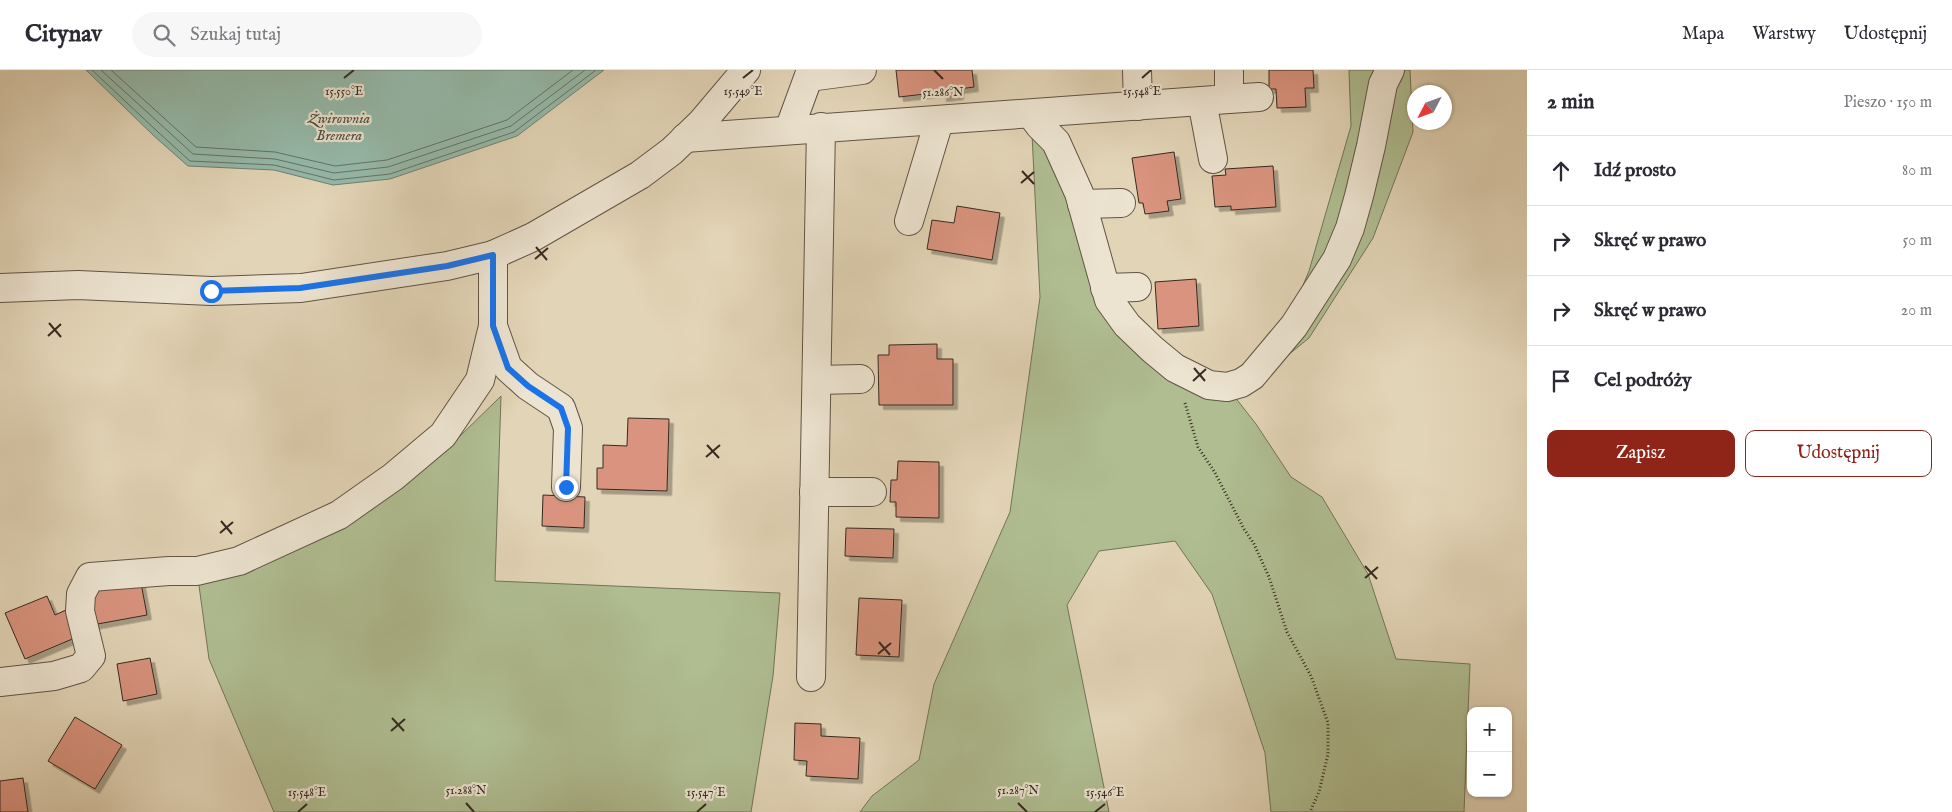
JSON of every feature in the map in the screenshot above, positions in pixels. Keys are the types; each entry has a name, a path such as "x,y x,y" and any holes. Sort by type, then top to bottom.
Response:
{"street":[{"path":"0,288 69,286 211,291 300,288 447,266 493,255 533,237 632,180 672,151 702,122 746,70"},
{"path":"789,130 810,74 862,70"},
{"path":"1137,70 1138,106"},
{"path":"1213,159 1215,100 1228,70"},
{"path":"1032,114 1040,126 1056,142 1079,193 1109,300 1127,325 1152,349 1181,371 1209,385 1227,387 1241,383 1252,376 1294,326 1337,259 1350,228 1359,196 1383,84 1390,70"},
{"path":"685,138 1259,97"},
{"path":"909,221 939,121"},
{"path":"811,677 822,127"},
{"path":"1082,204 1121,204"},
{"path":"0,682 54,676 81,668 91,656 80,611 80,594 90,577 169,570 197,571 239,560 339,515 393,477 443,435 480,380 493,326 493,255"},
{"path":"1105,288 1138,287"},
{"path":"493,326 508,368 528,386 561,408 568,428 566,487"},
{"path":"816,380 860,379"},
{"path":"814,492 872,492"}],"path":[{"path":"1181,371 1181,384 1186,407 1198,446 1254,544 1269,577 1287,632 1311,676 1328,723 1328,754 1319,792 1310,812"}],"shaded area":[{"path":"1349,70 1410,70 1411,85 1407,85 1407,130 1413,130 1413,132 1373,238 1309,338 1266,373 1309,271 1351,126"},
{"path":"1031,114 1127,325 1227,387 1256,424 1291,477 1322,497 1368,574 1396,659 1470,664 1464,812 1271,812 1265,753 1212,594 1175,541 1099,551 1067,605 1109,812 860,812 872,796 919,760 934,684 1010,512 1040,297"},
{"path":"501,396 495,581 780,593 773,676 751,812 274,812 209,659 197,571 239,561 455,441"}],"water":[{"name":"Żwirownia Bremera","path":"86,70 604,70 517,136 390,179 333,185 274,170 188,166"}],"building":[{"path":"896,70 972,70 974,87 959,89 959,95 942,97 942,92 899,97"},
{"path":"1269,70 1313,70 1314,88 1305,88 1306,107 1277,108 1276,89 1269,89"},
{"path":"1174,152 1181,199 1167,201 1169,211 1145,214 1143,203 1139,203 1132,158"},
{"path":"1273,166 1276,207 1231,210 1231,206 1215,207 1212,176 1226,175 1225,169"},
{"path":"957,206 1000,213 992,260 927,249 932,220 954,223"},
{"path":"1196,279 1199,326 1158,329 1155,282"},
{"path":"937,344 937,359 953,359 953,405 879,405 878,355 889,355 889,345"},
{"path":"628,418 669,419 667,491 597,489 597,468 603,468 603,445 627,446"},
{"path":"898,461 939,462 939,518 896,517 896,502 890,502 891,480 897,480"},
{"path":"543,495 585,497 584,528 542,526"},
{"path":"846,528 894,529 893,558 845,556"},
{"path":"141,583 147,615 92,625 86,593"},
{"path":"47,596 55,615 66,610 77,637 25,659 5,613"},
{"path":"859,598 902,600 899,657 856,655"},
{"path":"150,658 157,694 123,701 117,664"},
{"path":"75,717 122,745 95,789 48,761"},
{"path":"795,723 821,724 821,736 860,738 858,779 806,776 807,761 794,760"},
{"path":"23,778 28,812 0,812 0,781"}],"route":[{"path":"211,291 300,288 447,266 493,255 493,326 508,368 528,386 561,408 568,428 566,487"}]}
